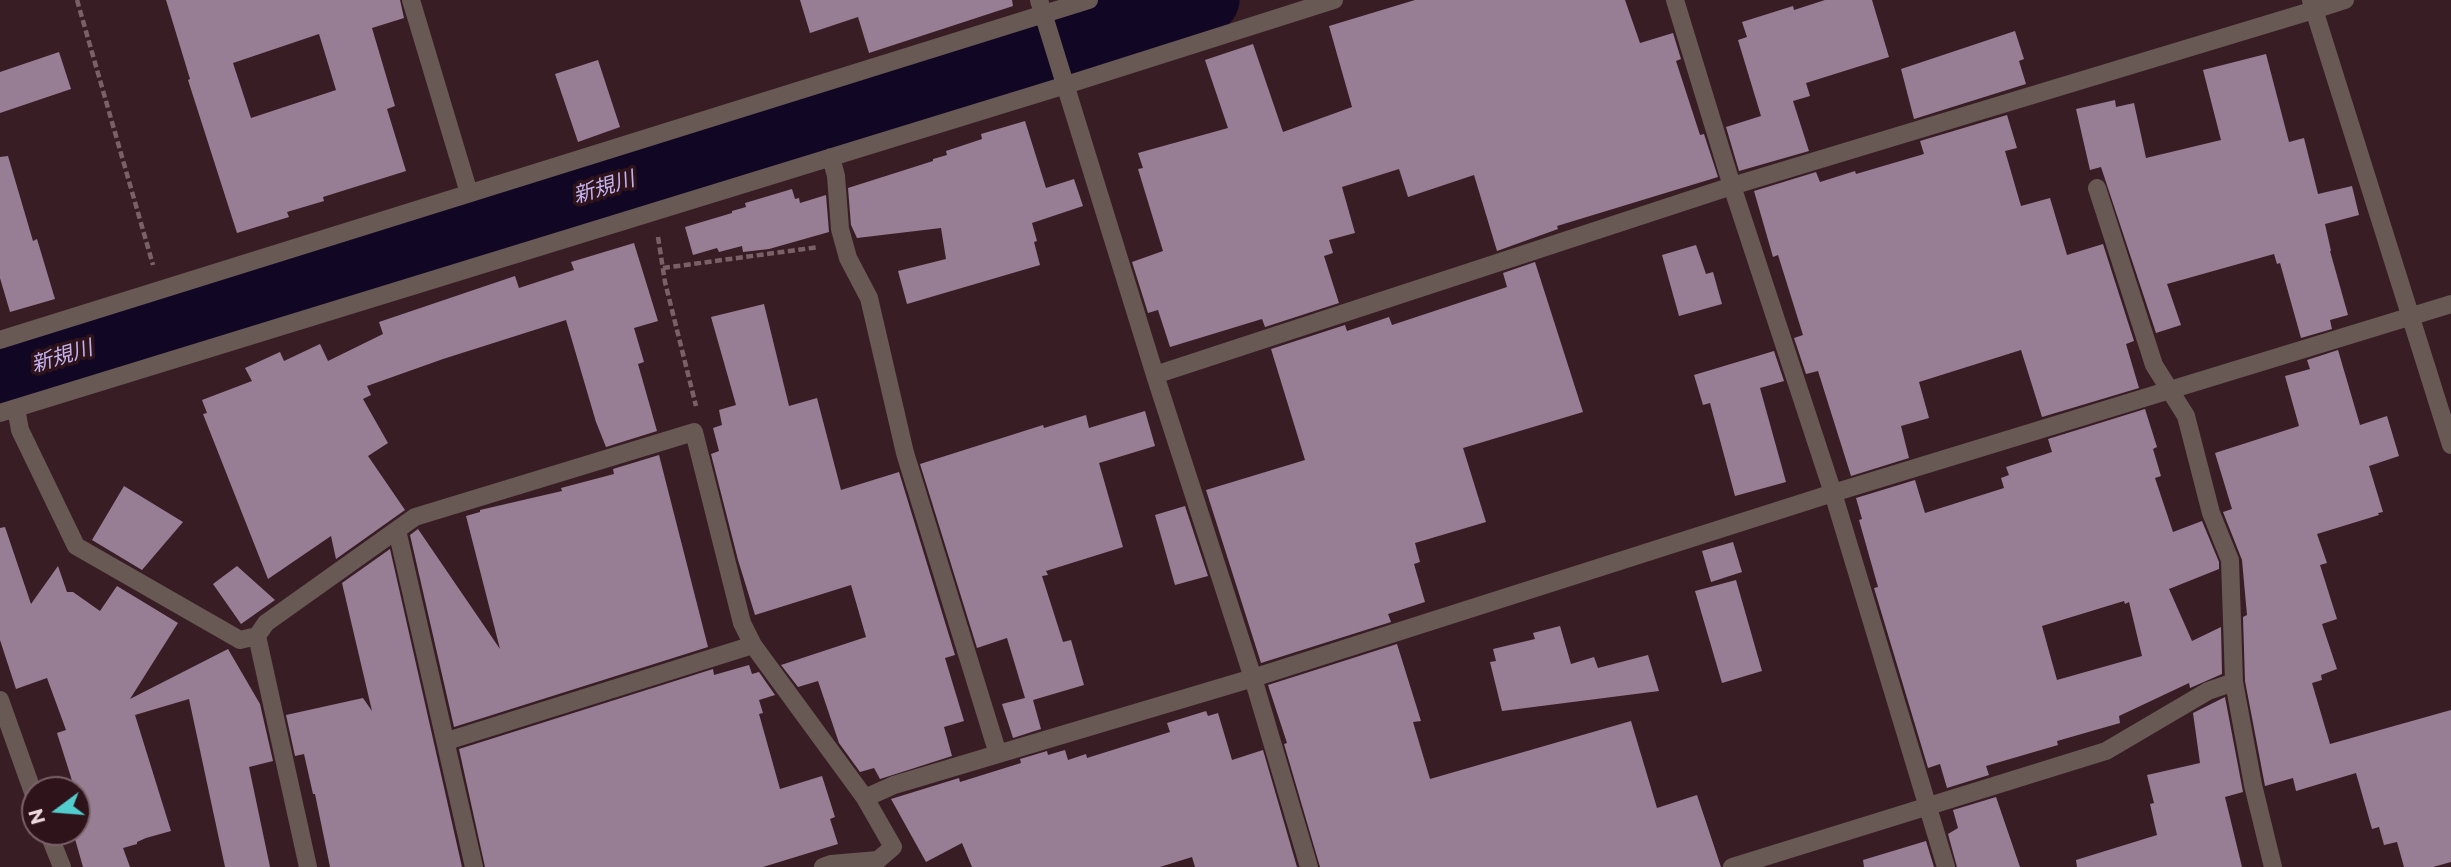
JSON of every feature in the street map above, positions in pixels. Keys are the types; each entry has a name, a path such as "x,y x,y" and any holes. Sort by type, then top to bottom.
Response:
{"street":[{"path":"411,0 469,193"},
{"path":"0,340 1089,0"},
{"path":"823,867 878,860 893,847 865,798 794,705 753,645 742,623 694,432 415,517 266,623 257,636 240,639 76,546 8,410 831,157 1064,79 1334,0"},
{"path":"1675,0 1732,186 1833,493 1946,867"},
{"path":"1155,375 1732,186 2313,5 2345,0"},
{"path":"2313,5 2451,445"},
{"path":"1044,14 1155,375 1253,678 1309,867"},
{"path":"831,157 836,176 840,229 844,244 848,258 869,298 905,453 998,754"},
{"path":"2097,188 2154,365 2186,416 2211,513 2230,560 2234,682 2252,785 2273,867"},
{"path":"865,798 894,785 1253,678 1833,493 2451,303"},
{"path":"397,530 474,867"},
{"path":"257,636 308,867"},
{"path":"447,741 753,645"},
{"path":"1732,867 2106,751 2208,691 2234,682"},
{"path":"0,699 27,776"},
{"path":"54,846 62,867"}],"path":[{"path":"77,0 160,290"},
{"path":"652,212 676,332 696,406 694,432"},
{"path":"663,268 844,244"}],"building":[{"path":"166,0 400,0 404,18 372,28 395,106 387,109 406,171 323,197 324,201 287,212 289,217 237,233 188,80 190,79","holes":["319,34 336,90 251,118 233,63"]},
{"path":"800,0 1012,0 1013,6 869,53 858,17 810,33"},
{"path":"1415,0 1625,0 1640,43 1673,33 1681,59 1676,61 1700,135 1704,134 1718,177 1557,226 1558,229 1497,251 1474,175 1408,197 1399,169 1342,187 1355,233 1329,240 1333,253 1324,256 1339,303 1265,327 1262,319 1170,347 1158,310 1148,313 1132,262 1163,251 1138,169 1143,168 1138,153 1228,128 1205,60 1253,44 1283,132 1352,107 1329,26"},
{"path":"1825,0 1872,0 1889,57 1806,83 1810,96 1793,101 1809,151 1739,171 1726,127 1761,116 1738,40 1747,37 1742,22 1793,6 1794,10"},
{"path":"2015,31 2024,59 2019,61 2026,84 1914,119 1901,69"},
{"path":"59,52 71,89 0,113 0,72"},
{"path":"2266,54 2289,142 2304,138 2318,194 2352,186 2359,215 2325,224 2348,315 2330,320 2332,329 2301,338 2280,263 2277,264 2274,254 2167,284 2181,325 2156,333 2101,167 2090,170 2076,109 2115,100 2116,107 2134,103 2146,158 2221,140 2203,70"},
{"path":"598,60 620,127 578,142 555,74"},
{"path":"2007,115 2017,148 2005,151 2021,206 2050,198 2067,255 2103,244 2134,341 2126,344 2139,388 2042,417 2021,350 1919,382 1929,418 1901,426 1909,458 1851,476 1818,371 1806,374 1794,338 1803,335 1778,255 1773,257 1754,191 1816,172 1820,182 1924,154 1920,141"},
{"path":"1025,121 1046,188 1074,179 1083,206 1032,223 1040,265 907,304 898,271 946,259 941,228 857,238 851,225 848,188 933,161 947,155 946,151 982,139 981,134"},
{"path":"8,156 33,241 37,239 55,299 10,312 0,278 0,157"},
{"path":"792,189 795,199 799,198 800,203 826,195 829,232 769,249 743,252 742,246 719,252 717,248 693,255 685,227 732,213 746,207 745,203"},
{"path":"634,243 658,321 634,328 644,362 638,364 657,431 606,447 566,320 367,386 371,395 363,399 388,443 368,456 405,510 336,559 331,536 268,579 203,414 207,413 202,400 252,381 245,368 280,352 284,361 320,344 328,361 383,334 379,322 515,276 519,288 574,270 571,262"},
{"path":"1696,245 1706,274 1713,272 1722,304 1679,316 1662,255"},
{"path":"1535,262 1583,412 1463,448 1486,522 1415,543 1420,562 1414,564 1425,602 1388,614 1391,622 1261,663 1206,490 1305,460 1271,349 1345,325 1347,331 1389,317 1392,325 1507,287 1503,273"},
{"path":"764,304 789,406 817,398 841,490 899,472 955,655 945,658 964,721 944,727 952,756 880,779 874,768 860,772 839,743 818,681 798,687 781,665 866,637 851,585 755,615 711,454 719,451 713,428 722,425 719,410 736,405 711,317"},
{"path":"2338,350 2360,425 2387,416 2399,456 2369,466 2383,512 2317,534 2327,563 2320,565 2337,619 2322,624 2337,669 2321,675 2322,680 2312,683 2330,744 2451,710 2451,862 2433,867 2404,867 2397,842 2384,845 2379,827 2372,829 2356,773 2296,791 2293,778 2265,786 2245,681 2243,617 2247,615 2242,560 2223,512 2232,509 2215,453 2299,426 2285,376 2310,369 2307,360"},
{"path":"1774,351 1784,381 1760,388 1786,482 1735,496 1710,403 1703,405 1694,375"},
{"path":"2145,409 2157,447 2153,449 2161,476 2155,478 2173,532 2202,521 2219,562 2219,569 2169,589 2192,641 2221,627 2222,674 2190,688 2189,683 2119,716 2120,723 2057,741 2058,745 1986,766 1989,775 1947,788 1940,764 1928,768 1874,588 1878,587 1859,520 1862,519 1856,498 1915,480 1925,513 2004,488 2001,478 2009,475 2006,467 2052,452 2048,439","holes":["2124,601 2125,604 2129,602 2142,656 2057,680 2042,626"]},
{"path":"1145,411 1155,446 1099,463 1123,547 1046,571 1048,575 1042,576 1063,642 1071,640 1084,685 1033,700 1041,729 1013,738 1002,704 1025,698 1007,638 977,648 920,464 1043,425 1044,428 1086,415 1089,428"},
{"path":"659,455 708,647 454,727 410,535 418,529 500,649 466,516 480,510 562,491 561,488 614,474 613,469"},
{"path":"124,486 183,522 142,570 92,540"},
{"path":"1185,506 1208,576 1175,585 1155,515"},
{"path":"5,527 31,604 58,566 67,592 73,592 100,611 117,586 178,623 130,699 228,649 260,704 273,761 249,767 270,867 225,867 189,699 135,715 171,831 123,848 130,867 83,867 77,846 91,846 91,776 71,776 57,733 66,730 47,678 16,689 0,640 0,528"},
{"path":"1733,542 1742,572 1711,582 1702,551"},
{"path":"390,549 462,867 330,867 304,754 295,756 286,715 363,698 372,711 342,583"},
{"path":"237,566 275,600 241,624 213,584"},
{"path":"1736,580 1762,671 1722,683 1695,591"},
{"path":"1560,626 1571,664 1594,657 1598,668 1648,655 1659,691 1502,711 1490,662 1496,661 1493,649 1535,639 1533,633"},
{"path":"1397,644 1421,721 1413,722 1430,779 1631,721 1657,808 1697,795 1721,867 1320,867 1284,744 1287,743 1268,685"},
{"path":"749,665 752,674 759,672 775,695 759,700 763,713 759,714 780,789 822,776 835,817 830,819 838,844 763,867 485,867 459,749 713,669 714,675"},
{"path":"2225,697 2243,792 2225,797 2242,867 2077,867 2076,860 2157,835 2150,804 2154,803 2147,775 2200,763 2193,713"},
{"path":"1206,711 1208,716 1218,713 1232,760 1263,750 1297,867 1195,867 1192,857 1160,867 972,867 962,843 926,862 891,799 959,778 960,782 1021,763 1020,759 1047,751 1048,755 1065,750 1068,760 1086,754 1087,758 1170,732 1167,723"},
{"path":"1996,797 2020,867 1957,867 1948,834 1958,828 1953,810"},
{"path":"1926,841 1934,867 1864,867 1863,860"}],"waterway":[{"name":"新規川","path":"0,376 1207,0"}]}
